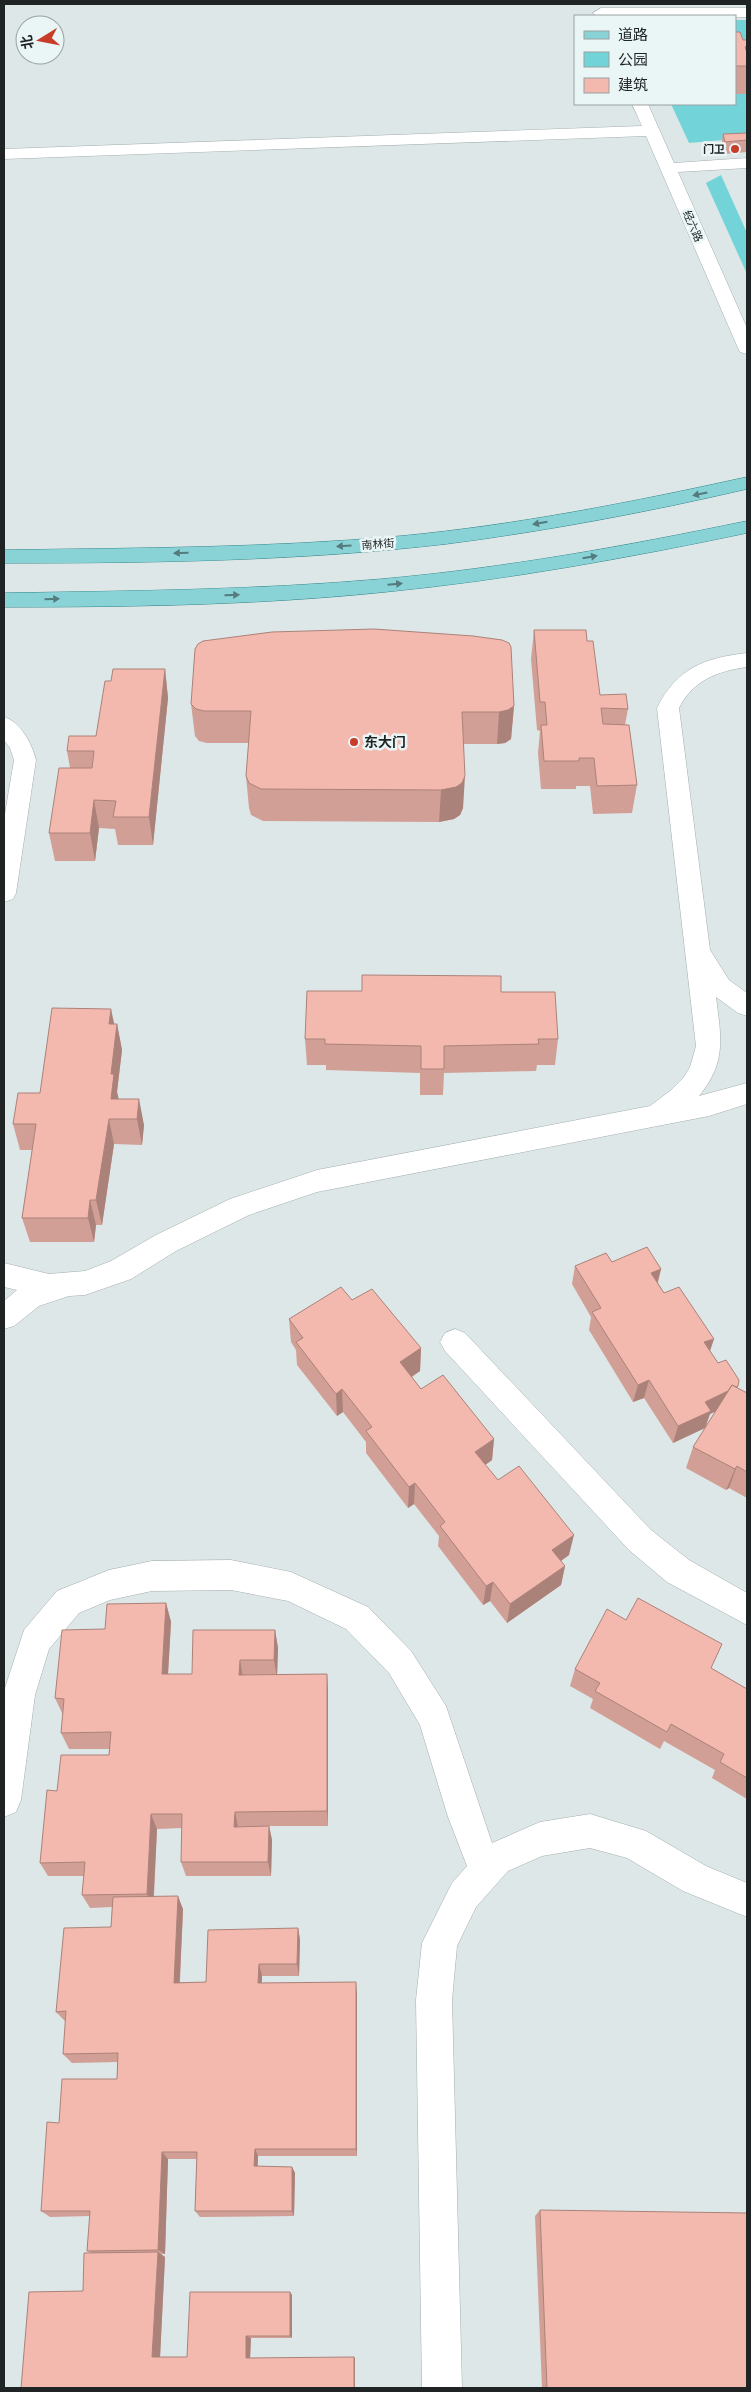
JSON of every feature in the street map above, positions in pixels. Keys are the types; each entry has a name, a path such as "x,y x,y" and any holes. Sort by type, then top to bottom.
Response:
{"main road":[{"name":"南林街","path":"4,557 257,552 400,542 528,525 683,498 747,483"},
{"path":"4,600 262,594 413,582 534,567 747,527"}],"street":[{"path":"601,11 747,13"},
{"name":"经六路","path":"640,105 747,348"},
{"path":"4,154 652,131"},
{"path":"667,168 747,163"},
{"path":"649,1117 668,1107 697,1081 706,1064 709,1046 668,708 681,685 693,675 721,664 747,660"},
{"path":"4,724 21,746 25,760 4,893"},
{"path":"697,946 708,969 720,987 747,1006"},
{"path":"4,1317 30,1297 69,1285 104,1278 219,1216 289,1189 348,1175 709,1105 747,1094"},
{"path":"4,1275 49,1286 69,1285"},
{"path":"455,1342 640,1540 678,1571 747,1610"},
{"path":"4,1800 19,1695 35,1641 68,1602 109,1585 152,1576 232,1575 292,1588 357,1618 400,1662 434,1718 465,1817 486,1870"},
{"path":"442,2388 434,2000 440,1943 464,1896 496,1859 540,1839 590,1831 634,1843 695,1879 747,1900"}],"green space":[{"path":"736,20 747,20 747,138 689,143 671,105 736,105"},
{"path":"721,175 747,233 747,274 706,183"}],"building":[{"path":"736,32 740,32 743,40 747,40 747,46 745,47 747,66 736,66"},
{"path":"747,133 747,140 725,142 723,134"},
{"name":"东大门","path":"374,629 473,636 502,640 509,643 511,647 514,706 499,712 462,712 465,776 462,783 456,787 441,790 261,789 249,783 246,776 251,711 204,711 196,709 191,704 195,649 198,644 203,641 272,632"},
{"path":"534,630 586,630 587,641 593,641 600,695 626,694 628,709 601,708 603,724 629,725 637,785 597,786 594,758 579,758 579,761 544,761 541,725 547,725 545,702 540,702"},
{"path":"113,669 165,669 149,817 113,817 116,801 94,800 90,833 49,833 59,768 92,768 94,751 67,751 69,736 96,736 105,681 111,681"},
{"path":"362,975 501,976 501,992 555,992 558,1039 538,1039 539,1044 444,1046 444,1069 421,1069 421,1046 325,1044 325,1039 305,1039 307,991 362,991"},
{"path":"52,1008 111,1009 109,1024 117,1024 111,1074 114,1074 111,1099 139,1099 137,1119 109,1119 96,1200 90,1200 88,1218 22,1218 36,1124 13,1124 18,1093 40,1093"},
{"path":"647,1247 661,1269 651,1273 664,1293 679,1287 714,1339 704,1342 718,1363 726,1360 739,1380 738,1386 732,1385 728,1391 705,1402 711,1411 678,1426 649,1380 638,1385 592,1312 601,1308 575,1266 606,1253 612,1262"},
{"path":"341,1287 352,1300 372,1289 421,1348 400,1362 421,1389 443,1375 494,1439 475,1452 498,1480 519,1466 574,1535 552,1550 565,1566 510,1604 493,1582 486,1586 440,1526 445,1522 415,1483 409,1487 366,1431 372,1427 342,1389 336,1394 296,1342 303,1338 289,1319"},
{"path":"732,1385 747,1393 747,1472 737,1466 735,1469 693,1447"},
{"path":"638,1598 722,1644 711,1668 747,1689 747,1778 720,1762 724,1754 671,1724 667,1732 595,1691 600,1683 575,1669 607,1609 626,1620"},
{"path":"166,1603 162,1674 192,1674 193,1630 275,1630 274,1660 240,1660 239,1675 327,1674 327,1811 235,1812 234,1827 269,1826 268,1862 181,1862 182,1814 151,1814 147,1894 82,1895 85,1862 40,1863 47,1790 57,1791 61,1755 109,1755 111,1732 61,1733 64,1699 55,1698 62,1630 105,1629 107,1604"},
{"path":"178,1896 174,1983 206,1982 208,1930 298,1928 297,1964 259,1964 258,1983 356,1982 356,2149 255,2149 254,2166 292,2167 292,2211 195,2211 197,2152 162,2152 158,2250 87,2251 90,2211 41,2211 47,2122 59,2123 62,2079 117,2079 118,2053 63,2054 66,2011 56,2012 64,1928 111,1927 113,1897"},
{"path":"540,2210 747,2213 747,2388 547,2388"},
{"path":"158,2252 152,2357 187,2357 190,2292 290,2292 290,2336 246,2336 246,2358 354,2357 354,2388 21,2388 29,2292 83,2291 84,2253"}],"place":[{"name":"门卫","path":"735,149"},
{"name":"东大门","path":"354,742"}]}
